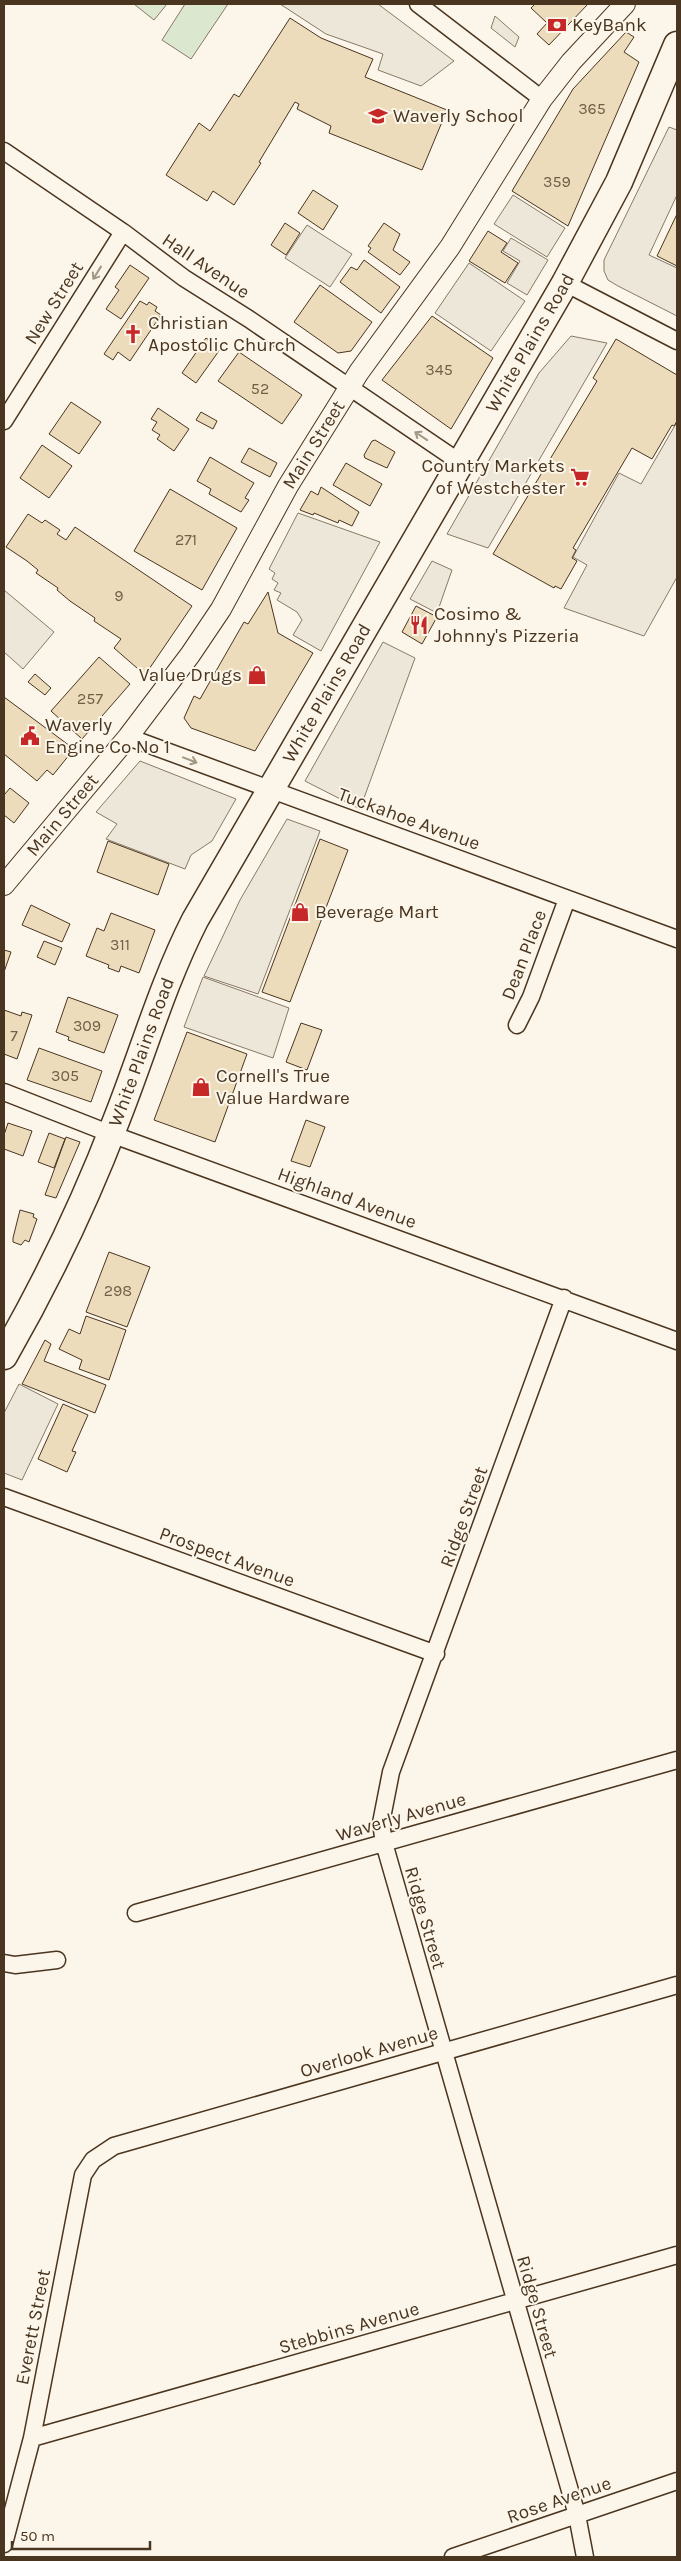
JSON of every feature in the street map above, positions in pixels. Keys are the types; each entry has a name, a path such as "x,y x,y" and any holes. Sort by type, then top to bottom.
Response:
{"main road":[{"name":"White Plains Road","path":"4,1356 64,1240 111,1134 157,1005 178,954 217,882 565,283 619,182 677,45"}],"street":[{"path":"418,4 542,99"},
{"name":"Main Street","path":"4,884 128,737 190,655 221,610 288,486 349,387 450,247 542,99 571,62 625,4"},
{"name":"Hall Avenue","path":"4,151 123,232 184,278 461,463"},
{"name":"New Street","path":"4,421 123,232"},
{"path":"565,283 677,341"},
{"name":"Tuckahoe Avenue","path":"128,737 567,899 676,936"},
{"name":"Dean Place","path":"517,1025 531,997 567,899"},
{"name":"Highland Avenue","path":"4,1092 111,1134 564,1298 677,1341"},
{"name":"Ridge Street","path":"564,1298 436,1654 391,1772 381,1823 384,1843 442,2052 576,2515 585,2557"},
{"name":"Prospect Avenue","path":"4,1497 436,1654"},
{"name":"Waverly Avenue","path":"136,1913 677,1760"},
{"path":"4,1963 15,1965 57,1960"},
{"name":"Overlook Avenue","path":"83,2175 92,2160 114,2146 677,1985"},
{"name":"Everett Street","path":"4,2544 9,2502 32,2438 83,2175"},
{"name":"Stebbins Avenue","path":"32,2438 677,2255"},
{"name":"Rose Avenue","path":"453,2557 677,2481"}],"green space":[{"path":"134,4 167,4 154,20"},
{"path":"185,4 228,4 191,59 162,40"}],"shaded area":[{"path":"280,4 378,4 454,61 421,86 378,70 383,54 326,34"},
{"path":"495,16 519,37 515,47 491,28"},
{"path":"669,127 677,130 677,195 649,255 677,268 677,316 608,280 604,271 604,260"},
{"path":"513,195 565,228 547,257 494,224"},
{"path":"307,225 352,254 330,287 285,258"},
{"path":"511,238 548,260 527,295 507,283 520,261 503,251"},
{"path":"469,263 525,301 491,351 435,313"},
{"path":"571,336 607,343 488,548 447,534 539,373"},
{"path":"677,422 677,577 644,636 564,608 587,565 573,557 619,473 641,484"},
{"path":"298,513 380,542 321,651 293,635 302,620 297,612 277,600 281,593 274,590 278,583 272,579 275,573 269,569"},
{"path":"432,561 452,570 437,613 410,599"},
{"path":"4,590 54,632 23,669 4,652"},
{"path":"383,642 415,658 360,809 305,781"},
{"path":"140,761 236,799 212,841 191,855 185,869 106,839 117,824 96,812"},
{"path":"287,819 320,831 258,994 204,976 240,900"},
{"path":"203,977 289,1008 273,1058 184,1027"},
{"path":"19,1384 58,1404 22,1480 4,1473 4,1413"}],"building":[{"name":"KeyBank","path":"535,4 588,4 549,45 537,34 547,23 531,8"},
{"name":"Waverly School","path":"290,18 321,38 373,59 365,77 447,110 422,170 329,133 331,126 297,109 299,104 295,102 259,162 261,163 234,205 213,191 207,201 166,175 199,123 210,131 234,94 239,97"},
{"path":"626,32 634,37 624,52 639,62 568,226 512,191 573,89"},
{"path":"313,190 338,206 323,230 298,213"},
{"path":"677,214 677,266 657,256"},
{"path":"285,223 300,233 286,255 271,245"},
{"path":"384,223 400,234 393,250 410,262 400,275 368,252 371,248 368,246"},
{"path":"488,231 507,243 501,252 518,263 505,283 469,261"},
{"path":"364,260 400,287 381,313 340,282 351,267 357,270"},
{"path":"130,265 149,278 121,319 106,309 119,290 115,287"},
{"path":"320,285 372,322 351,351 338,353 294,322"},
{"name":"Christian Apostolic Church","path":"140,301 147,305 149,302 157,307 155,311 161,315 130,361 118,352 113,360 104,354"},
{"path":"432,316 493,358 451,429 382,380"},
{"path":"206,338 221,348 196,383 182,373"},
{"path":"616,339 677,375 677,421 674,426 672,425 652,459 632,448 573,548 576,550 572,558 577,561 561,589 555,586 554,588 493,554 597,381 593,378"},
{"path":"239,352 302,395 282,424 218,381"},
{"path":"71,402 101,422 79,454 49,434"},
{"path":"158,408 189,429 174,451 157,439 160,435 152,430 157,422 151,419"},
{"path":"201,412 217,421 213,429 196,420"},
{"path":"375,440 395,452 387,468 365,458 364,455 372,441"},
{"path":"42,445 72,466 49,498 20,478"},
{"path":"249,448 277,463 270,477 241,462"},
{"path":"210,457 254,483 245,498 249,500 241,512 209,494 211,489 197,481"},
{"path":"346,463 382,484 370,506 333,485"},
{"path":"321,487 359,512 352,526 339,520 338,523 314,513 313,515 300,510 311,491 318,495"},
{"path":"170,489 237,528 202,590 134,551"},
{"path":"28,514 42,523 45,520 60,530 57,534 66,540 75,527 192,606 145,675 114,648 121,639 94,621 95,618 70,601 57,590 58,588 36,573 38,570 6,547"},
{"name":"Value Drugs","path":"268,592 278,633 313,653 255,751 191,728 184,718 194,696 200,699 244,622 248,624"},
{"name":"Cosimo & Johnny's Pizzeria","path":"416,606 437,617 422,644 402,632"},
{"path":"99,657 130,684 82,739 51,711"},
{"path":"35,674 51,688 45,695 28,682"},
{"name":"Waverly Engine Co No 1","path":"4,697 74,749 53,775 47,770 37,781 4,754"},
{"path":"10,788 29,803 14,823 4,815 4,795"},
{"path":"320,839 348,850 290,1002 262,992"},
{"path":"108,841 169,864 158,895 97,872"},
{"path":"31,905 70,924 62,942 22,925"},
{"path":"111,913 155,930 139,973 121,966 119,972 108,968 109,965 86,956 97,928 104,931"},
{"path":"44,941 62,948 55,965 37,957"},
{"path":"4,950 11,952 4,972"},
{"path":"68,997 118,1015 104,1053 68,1040 69,1037 56,1032"},
{"path":"4,1010 21,1016 22,1012 32,1015 17,1059 4,1054"},
{"path":"301,1023 322,1030 307,1070 286,1062"},
{"name":"Cornell's True Value Hardware","path":"187,1032 247,1054 215,1142 154,1120"},
{"path":"39,1048 102,1071 91,1102 27,1080"},
{"path":"306,1120 325,1127 310,1167 291,1161"},
{"path":"8,1123 32,1131 23,1156 4,1149 4,1135"},
{"path":"49,1133 65,1139 54,1168 38,1162"},
{"path":"66,1137 80,1142 56,1198 45,1195"},
{"path":"20,1210 34,1214 33,1217 37,1219 29,1242 25,1240 21,1245 13,1242"},
{"path":"109,1252 150,1267 127,1327 86,1312"},
{"path":"86,1316 126,1330 109,1380 79,1369 82,1360 59,1349 69,1329 80,1334"},
{"path":"45,1340 51,1344 44,1361 106,1385 95,1413 22,1384"},
{"path":"63,1404 88,1415 72,1451 76,1452 67,1472 38,1459"}],"place":[{"name":"KeyBank","path":"557,25"},
{"name":"Waverly School","path":"378,116"},
{"name":"Christian Apostolic Church","path":"133,334"},
{"name":"Country Markets of Westchester","path":"580,477"},
{"name":"Cosimo & Johnny's Pizzeria","path":"419,625"},
{"name":"Value Drugs","path":"257,675"},
{"name":"Waverly Engine Co No 1","path":"30,736"},
{"name":"Beverage Mart","path":"300,912"},
{"name":"Cornell's True Value Hardware","path":"201,1087"}]}
